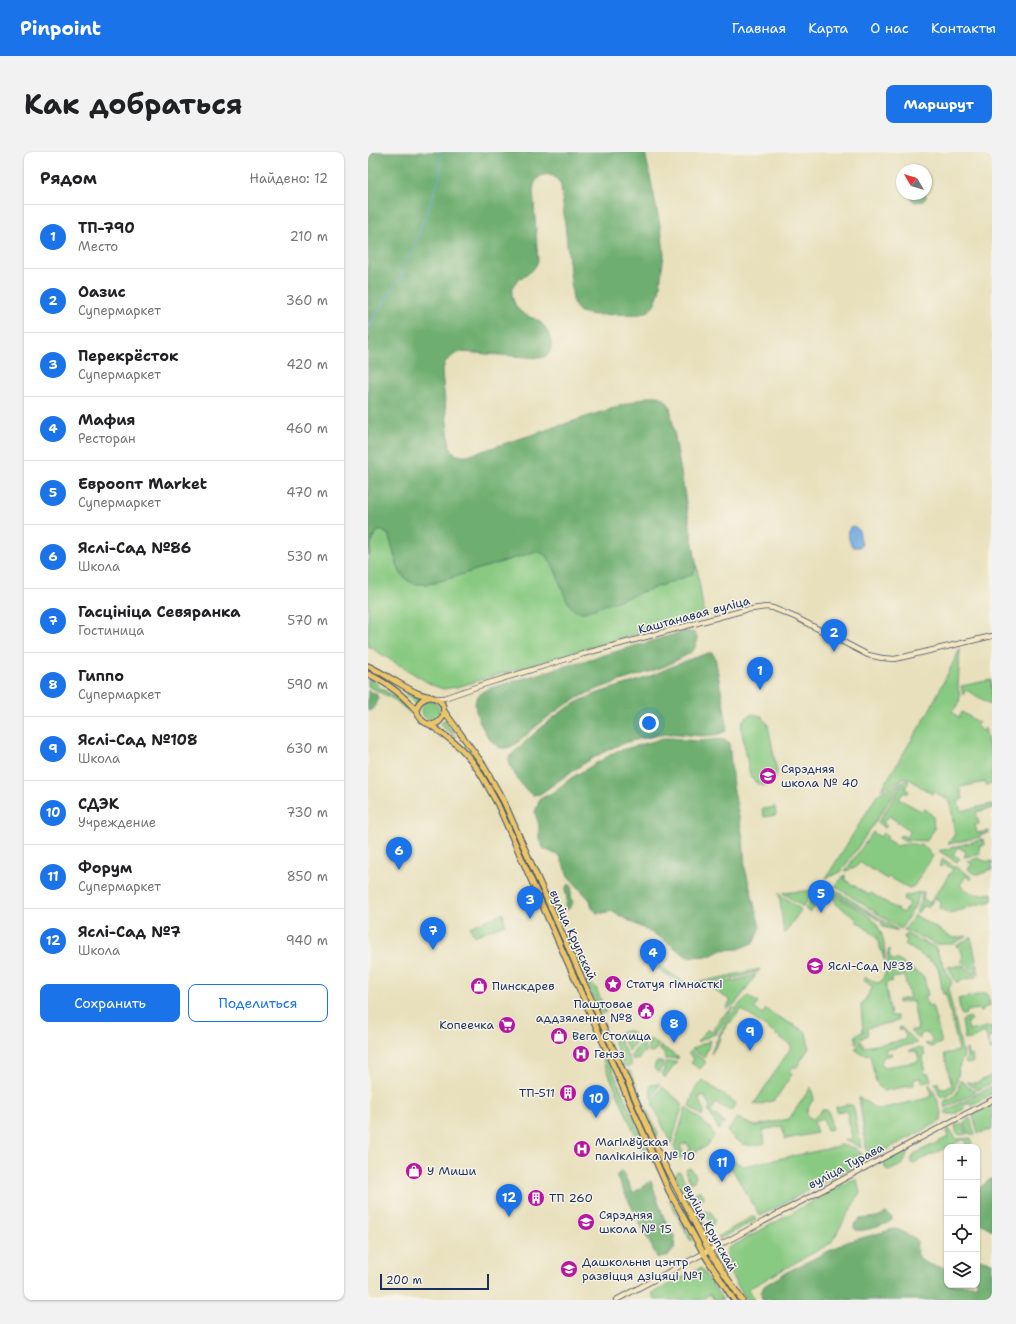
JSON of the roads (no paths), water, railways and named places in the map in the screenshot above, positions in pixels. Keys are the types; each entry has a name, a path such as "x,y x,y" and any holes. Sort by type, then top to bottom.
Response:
{"main road":[{"name":"Каштанавая вуліца","path":"432,697 444,698 583,654 745,610 766,607 773,608 797,618 868,655 882,658 894,658 992,636"},
{"path":"368,666 417,693 439,700 444,709"},
{"path":"368,674 386,683 400,693 417,712 421,720 429,724 433,724 441,719 444,709 444,698"},
{"path":"417,712 417,708 422,700 432,697"},
{"name":"вуліца Крупскай","path":"444,709 482,764 504,802 664,1164 707,1252 742,1300"},
{"name":"вуліца Крупскай","path":"429,724 465,753 477,768 498,805 669,1191 707,1252 734,1300"},
{"name":"вуліца Турава","path":"616,1300 760,1222 992,1100"}],"water":[{"path":"854,526 859,530 862,545 859,547 853,547 850,541 849,529 850,527"}],"waterway":[{"path":"368,335 372,321 401,276 418,236 440,177 441,152"}],"place":[{"name":"Оазис","path":"834,652"},
{"name":"ТП-790","path":"760,690"},
{"name":"Сярэдняя школа № 40","path":"768,776"},
{"name":"Яслі-Сад №86","path":"399,870"},
{"name":"Евроопт Market","path":"821,913"},
{"name":"Перекрёсток","path":"530,919"},
{"name":"Гасцініца Севяранка","path":"433,950"},
{"name":"Яслі-Сад №38","path":"815,966"},
{"name":"Мафия","path":"653,972"},
{"name":"Статуя гімнасткі","path":"613,984"},
{"name":"Пинскдрев","path":"479,986"},
{"name":"Паштовае аддзяленне №8","path":"646,1011"},
{"name":"Копеечка","path":"507,1025"},
{"name":"Вега Столица","path":"559,1036"},
{"name":"Гиппо","path":"674,1043"},
{"name":"Яслі-Сад №108","path":"750,1051"},
{"name":"Генэз","path":"581,1054"},
{"name":"ТП-511","path":"568,1093"},
{"name":"СДЭК","path":"596,1118"},
{"name":"Магілёўская паліклініка № 10","path":"582,1149"},
{"name":"У Миши","path":"414,1171"},
{"name":"Форум","path":"722,1182"},
{"name":"ТП 260","path":"536,1198"},
{"name":"Яслі-Сад №7","path":"509,1217"},
{"name":"Сярэдняя школа № 15","path":"586,1222"},
{"name":"Дашкольны цэнтр развіцця дзіцяці №1","path":"569,1269"}]}
